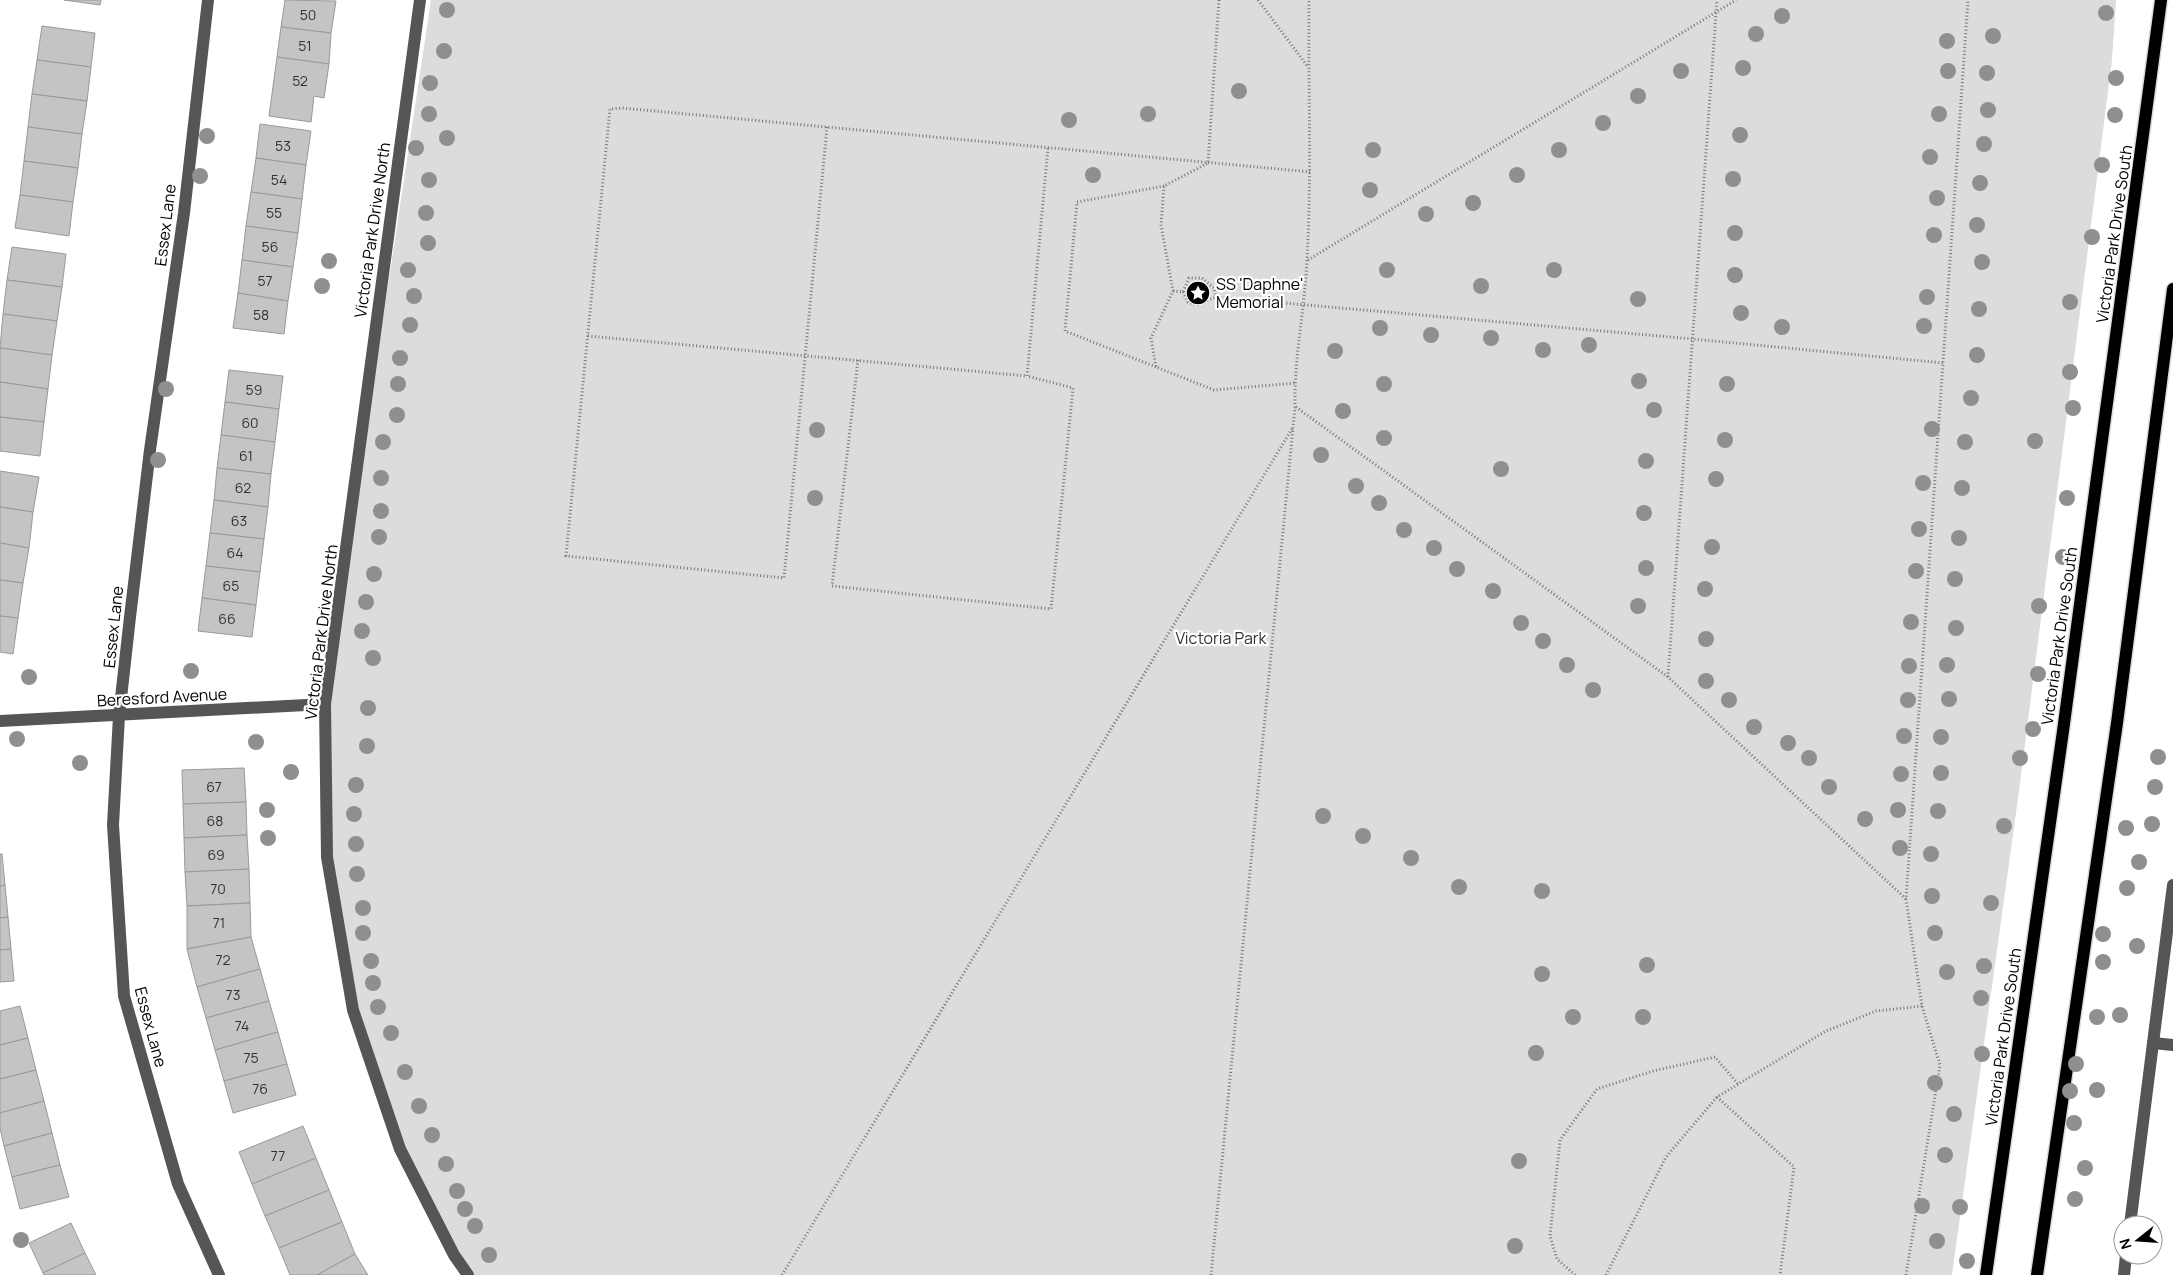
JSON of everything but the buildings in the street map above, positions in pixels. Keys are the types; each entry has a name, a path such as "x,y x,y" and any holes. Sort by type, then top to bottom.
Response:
{"main road":[{"name":"Victoria Park Drive South","path":"1986,1275 2067,701 2161,0"},
{"path":"2037,1275 2118,713 2173,289"}],"street":[{"name":"Essex Lane","path":"208,0 184,213 150,450 119,716 113,825 124,996 178,1184 219,1275"},
{"name":"Victoria Park Drive North","path":"420,0 326,704 327,858 353,1010 400,1148 454,1255 468,1275"},
{"name":"Beresford Avenue","path":"0,721 326,704"},
{"path":"2131,1215 2173,885"},
{"path":"2153,1043 2173,1045"}],"path":[{"path":"1208,163 1219,0"},
{"path":"1258,0 1308,68"},
{"path":"1211,1275 1294,426 1295,383 1307,261 1311,172 1308,68 1309,0"},
{"path":"1668,677 1717,0"},
{"path":"1307,261 1736,0"},
{"path":"1906,1275 1940,1065 1922,1006 1906,899 1968,0"},
{"path":"827,127 784,578 566,556 610,109 622,108 827,127 1208,163 1311,172"},
{"path":"1027,376 1048,148"},
{"path":"1208,163 1164,186 1077,202 1065,331 1214,390 1295,383"},
{"path":"1156,367 1150,338 1173,291 1162,225 1164,186"},
{"path":"1216,297 1214,288 1202,278 1188,278 1183,292 1188,302 1197,305 1216,297 1303,306 1693,338 1944,363"},
{"path":"1173,291 1183,292"},
{"path":"588,336 806,355 1027,376 1074,388 1051,609 832,586 858,360"},
{"path":"1295,407 1668,677 1906,899"},
{"path":"782,1275 1294,426"},
{"path":"1606,1275 1666,1157 1717,1097 1826,1031 1876,1011 1922,1006"},
{"path":"1575,1275 1557,1259 1550,1236 1560,1140 1597,1088 1654,1071 1715,1057 1738,1084"},
{"path":"1717,1097 1794,1167 1780,1275"}],"green space":[{"name":"Victoria Park","path":"431,0 2116,0 2112,60 2019,791 1952,1275 468,1275 400,1149 353,1010 327,857 325,704"}],"place":[{"name":"SS 'Daphne' Memorial","path":"1198,293"}]}
